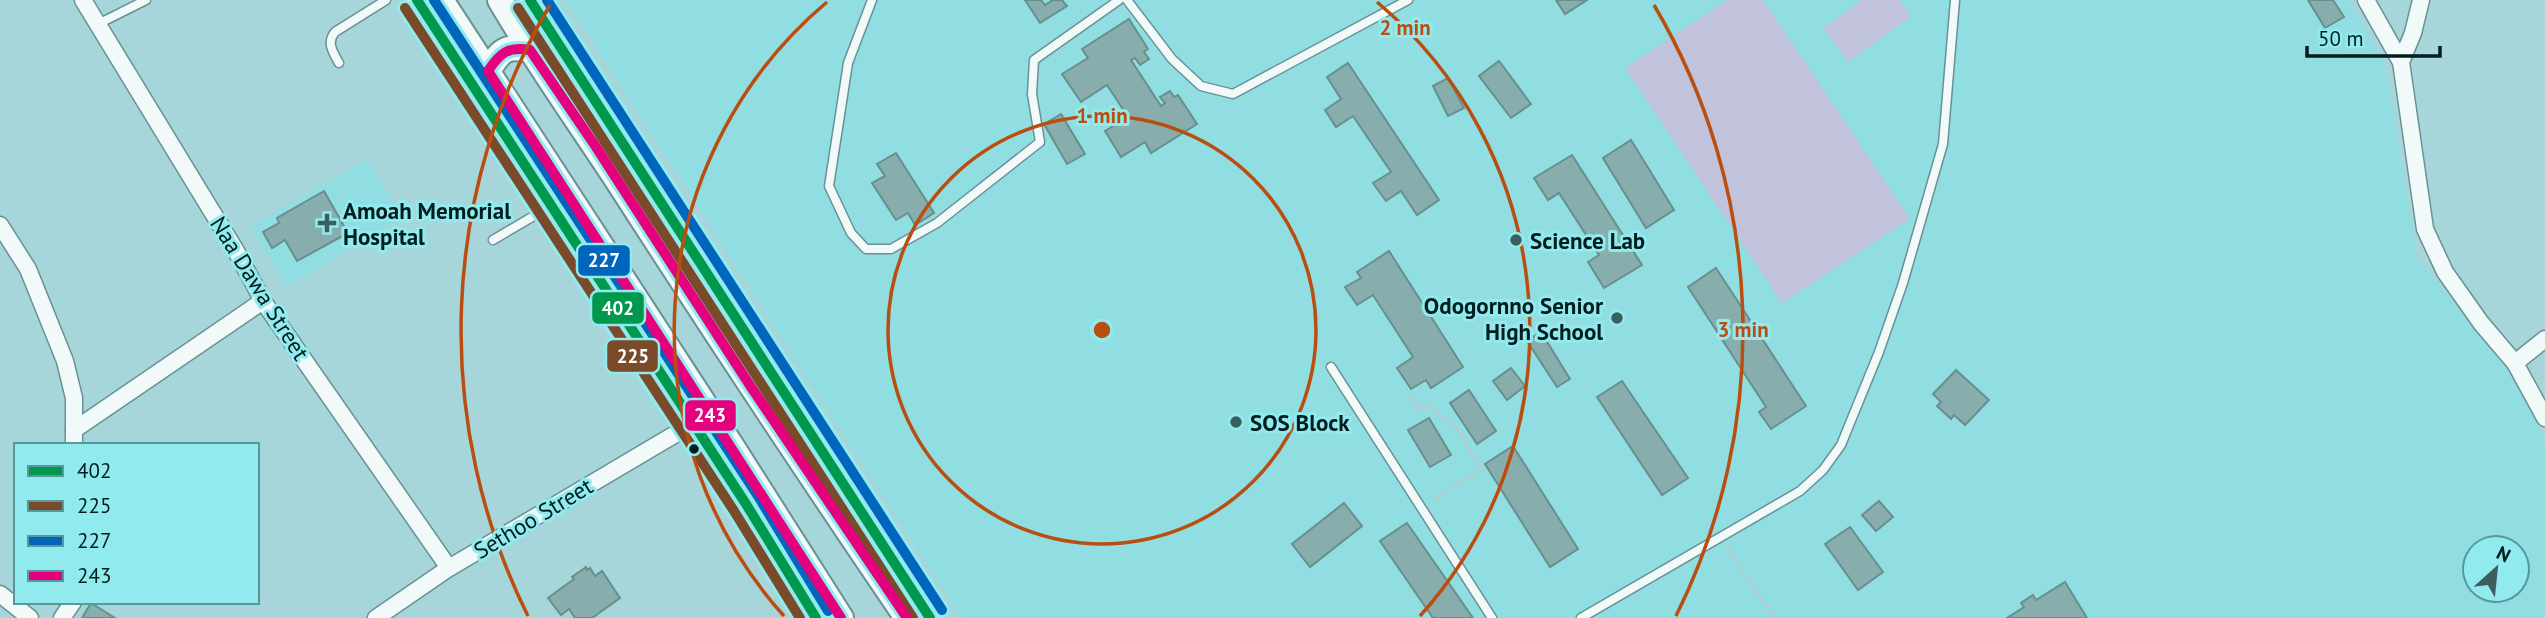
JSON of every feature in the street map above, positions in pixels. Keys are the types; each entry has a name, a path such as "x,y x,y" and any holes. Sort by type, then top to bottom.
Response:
{"main road":[{"path":"440,0 841,618"},
{"path":"500,0 751,387 906,618"},
{"path":"488,71 503,50 515,47 530,50"},
{"path":"596,147 619,134"},
{"path":"733,448 746,504"}],"street":[{"name":"Naa Dawa Street","path":"83,0 236,251 263,301 449,568"},
{"path":"417,0 694,423 816,618"},
{"path":"530,0 930,618"},
{"path":"2366,0 2401,62 2425,229 2445,272 2515,363 2545,418"},
{"path":"2401,62 2413,33 2421,0"},
{"path":"0,225 28,269 65,361 74,398 74,437"},
{"path":"74,437 263,301"},
{"path":"2515,363 2545,339"},
{"name":"Sethoo Street","path":"376,618 449,568 694,423"},
{"path":"0,594 30,618"}],"lane":[{"path":"98,24 146,0"},
{"path":"339,63 329,43 334,32 386,0"},
{"path":"872,0 848,63 830,186 851,233 866,249 891,249 937,223 1040,142 1032,94 1034,60 1119,0"},
{"path":"1127,0 1172,59 1201,86 1233,94 1408,0"},
{"path":"1582,618 1800,491 1823,470 1841,444 1879,352 1903,283 1943,144 1955,0"},
{"path":"493,240 551,206"},
{"path":"1331,366 1492,618"}],"path":[{"path":"1411,397 1418,410 1430,406 1458,430 1483,470 1454,485 1432,505"},
{"path":"1720,537 1774,618"}],"shaded area":[{"name":"Odogornno Senior High School","path":"566,0 2349,0 2385,65 2417,258 2513,377 2545,441 2545,618 961,618"},
{"path":"1727,0 1763,0 1910,219 1782,303 1625,68"},
{"path":"1862,0 1900,0 1911,16 1848,62 1823,28"},
{"name":"Amoah Memorial Hospital","path":"367,159 403,219 286,287 251,226"}],"building":[{"path":"1025,0 1041,0 1045,5 1053,0 1062,0 1067,6 1040,23"},
{"path":"1556,0 1587,0 1565,14"},
{"path":"2308,0 2333,0 2344,17 2325,28"},
{"path":"1129,19 1148,49 1144,52 1149,59 1140,65 1135,58 1131,60 1161,106 1165,103 1160,97 1170,91 1174,97 1178,95 1197,124 1151,153 1145,142 1121,157 1105,131 1128,117 1107,85 1081,102 1062,74 1088,58 1082,49"},
{"path":"1499,61 1531,104 1511,118 1479,76"},
{"path":"1348,63 1439,200 1417,215 1401,191 1386,201 1373,183 1391,172 1353,116 1336,127 1325,110 1341,99 1327,77"},
{"path":"1448,78 1464,108 1448,116 1433,86"},
{"path":"1061,114 1085,154 1067,164 1044,124"},
{"path":"1631,140 1674,210 1646,228 1603,158"},
{"path":"896,153 934,213 915,225 908,213 896,220 872,183 885,176 877,164"},
{"path":"1572,155 1642,265 1604,288 1588,262 1599,255 1559,193 1548,200 1534,178"},
{"path":"324,191 348,233 297,261 285,240 272,248 263,232 279,223 277,218"},
{"path":"1389,251 1463,367 1431,388 1426,380 1411,389 1397,368 1413,357 1373,295 1357,305 1345,287 1361,278 1357,272"},
{"path":"1716,268 1806,406 1771,429 1759,412 1766,407 1688,287"},
{"path":"1541,332 1570,379 1557,387 1527,341"},
{"path":"1511,368 1525,386 1507,400 1493,381"},
{"path":"1956,370 1989,400 1965,425 1954,415 1951,419 1937,406 1941,402 1933,394"},
{"path":"1622,381 1688,478 1662,495 1597,397"},
{"path":"1469,390 1496,431 1477,444 1450,403"},
{"path":"1429,418 1451,455 1430,467 1408,430"},
{"path":"1513,446 1578,549 1550,567 1485,464"},
{"path":"1879,501 1893,517 1876,531 1862,515"},
{"path":"1344,503 1362,526 1310,567 1292,544"},
{"path":"1407,523 1473,618 1433,618 1380,541"},
{"path":"1850,527 1883,572 1858,590 1825,544"},
{"path":"586,567 587,570 590,568 595,576 602,571 620,598 592,618 575,618 569,609 561,615 548,598"},
{"path":"2065,582 2087,618 2007,618 2024,607 2021,603 2033,595 2036,600"},
{"path":"93,604 115,618 82,618"}],"transit line":[{"name":"402","path":"417,0 746,504 816,618"},
{"name":"227","path":"434,0 758,496 828,611"},
{"name":"402","path":"530,0 930,618"},
{"name":"227","path":"547,0 942,610"},
{"name":"225","path":"405,8 734,511 800,618"},
{"name":"225","path":"518,8 913,618"},
{"name":"243","path":"841,618 488,71 505,52 516,49 530,50 751,387 907,618"}],"place":[{"name":"Amoah Memorial Hospital","path":"327,223"},
{"name":"Science Lab","path":"1516,240"},
{"name":"Odogornno Senior High School","path":"1617,318"},
{"name":"SOS Block","path":"1236,422"}]}
